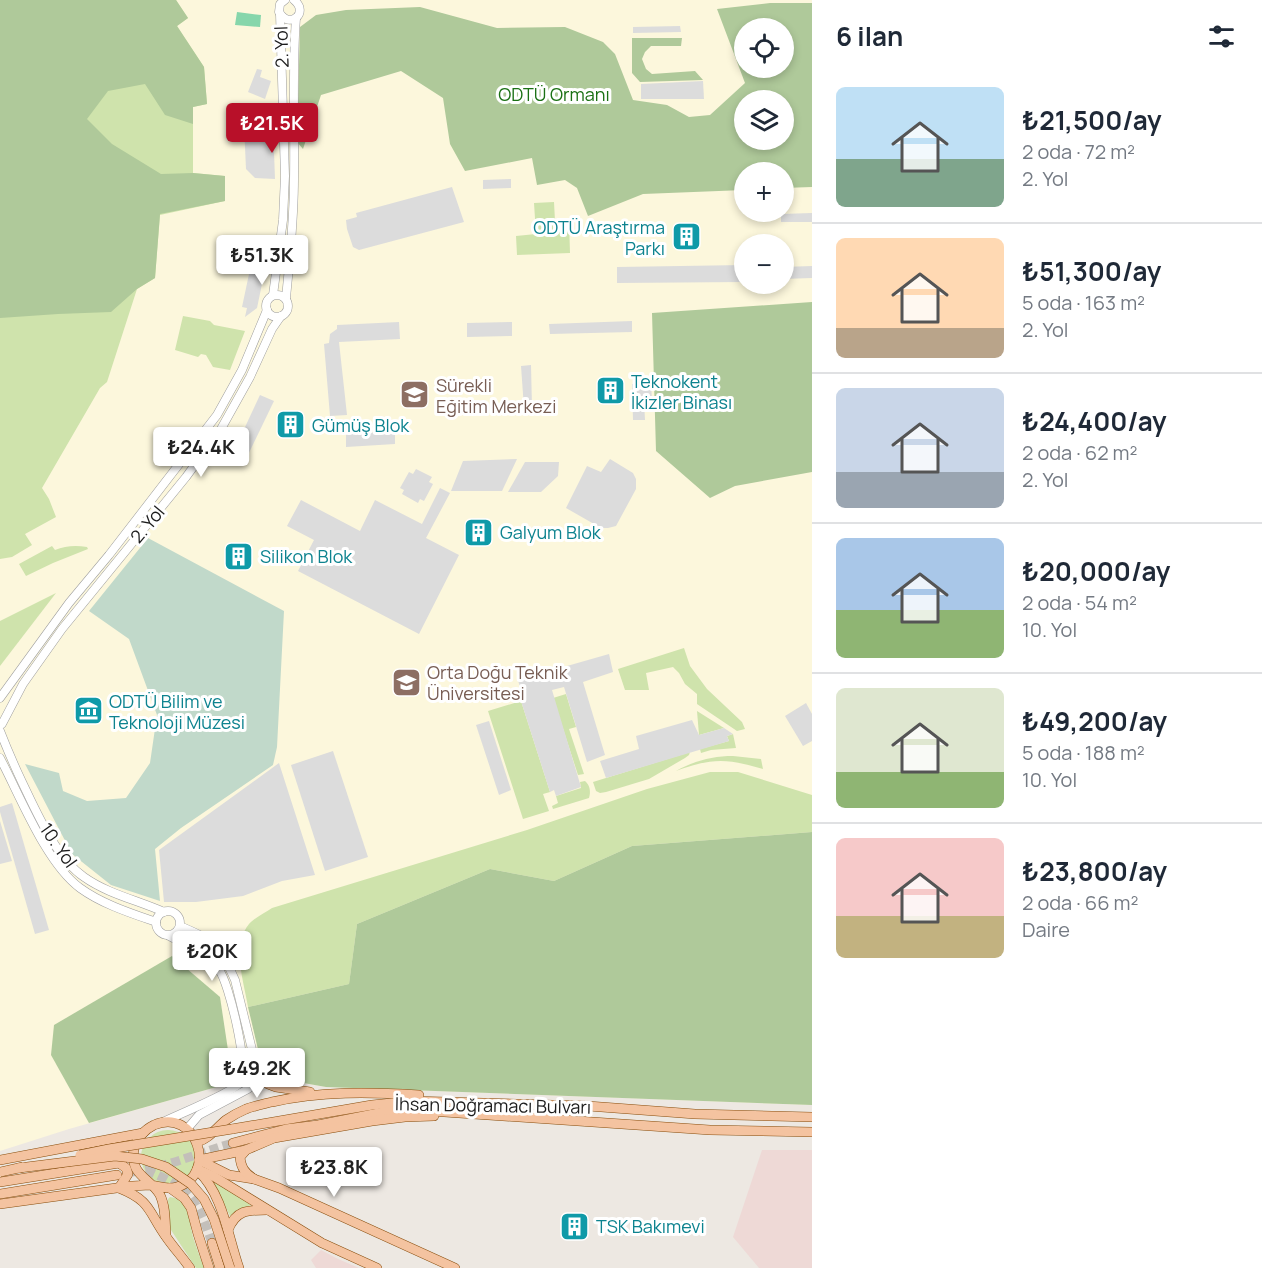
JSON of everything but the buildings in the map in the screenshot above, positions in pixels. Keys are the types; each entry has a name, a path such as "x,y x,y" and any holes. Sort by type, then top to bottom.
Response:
{"main road":[{"path":"258,1074 264,1081 276,1087 324,1094"},
{"path":"197,1142 207,1138 226,1120 248,1108 294,1097 359,1092 517,1103"},
{"name":"İhsan Doğramacı Bulvarı","path":"0,1172 109,1149 389,1102 517,1103 694,1114 812,1117"},
{"name":"İhsan Doğramacı Bulvarı","path":"233,1143 286,1129 389,1111 415,1110 710,1130 812,1132"},
{"path":"198,1165 246,1150 274,1138 405,1117 505,1115"},
{"path":"159,1123 174,1123 187,1129 199,1148 198,1165 188,1181 171,1188 152,1185 142,1178 136,1167 134,1155 143,1132 159,1123"},
{"path":"0,1160 143,1132"},
{"path":"0,1182 119,1163 135,1149"},
{"path":"246,1150 240,1157 241,1166 246,1174 254,1179"},
{"path":"19,1168 115,1156 142,1159 166,1167 191,1184 204,1199 214,1219 230,1268"},
{"path":"119,1163 126,1168 128,1174 119,1188"},
{"path":"198,1165 254,1179 279,1188 455,1268"},
{"path":"198,1165 223,1214 239,1268"},
{"path":"198,1165 322,1244 377,1268"},
{"path":"0,1194 117,1174"},
{"path":"0,1204 152,1185"},
{"path":"152,1185 161,1197 164,1207 166,1236"},
{"path":"119,1188 135,1194 145,1203 190,1268"},
{"path":"171,1188 184,1198 191,1208 209,1268"},
{"path":"191,1208 195,1199 200,1195 215,1195"},
{"path":"228,1230 232,1221 239,1214 250,1210 267,1210"},
{"path":"212,1243 220,1268"}],"street":[{"name":"2. Yol","path":"275,0 279,12 287,20 296,18"},
{"name":"2. Yol","path":"0,698 71,600 217,416 249,355 267,310 267,300 273,295 283,220 285,176 279,12 280,4 285,0"},
{"name":"2. Yol","path":"0,727 23,684 62,629 186,477 221,429 272,329 288,309 286,298 293,231 294,49 296,18 300,8 294,0"},
{"path":"273,295 280,294 286,298"},
{"path":"267,310 274,317 281,316"},
{"path":"175,471 186,477"},
{"name":"10. Yol","path":"0,727 7,750 38,814 67,861 84,877 114,894 176,914 180,920 180,926 207,939 221,956 235,980 258,1074"},
{"name":"10. Yol","path":"0,758 43,842 69,878 80,888 116,908 156,922 160,933 203,954 221,972 230,995 243,1064"},
{"path":"156,922 158,916 164,912"},
{"path":"169,936 176,933 180,926"},
{"path":"239,1039 248,1036"},
{"path":"159,1123 236,1087 243,1077 243,1064 254,1060"},
{"path":"187,1129 199,1115 248,1089 258,1074"}],"shaded area":[{"name":"Orta Doğu Teknik Üniversitesi","path":"0,0 812,0 812,1105 326,1087 292,1081 220,1086 0,1151"},
{"path":"680,26 681,32 633,33 633,27"},
{"path":"257,69 262,70 260,77 271,81 265,99 248,92"},
{"path":"703,81 704,99 641,99 641,84"},
{"path":"244,125 273,125 275,179 255,178 246,169"},
{"path":"511,179 511,188 483,189 483,180"},
{"path":"452,187 464,222 359,250 353,247 346,220 357,217 356,213"},
{"path":"812,213 812,222 794,222 794,214"},
{"path":"217,244 264,254 263,259 267,260 257,308 245,317 247,308 242,307 252,260 218,252"},
{"path":"734,265 734,282 617,283 617,267"},
{"path":"812,266 812,278 794,279 794,267"},
{"path":"632,321 632,332 550,334 549,324"},
{"path":"399,322 400,339 339,342 347,415 330,416 324,344 329,343 330,334 337,329 337,325"},
{"path":"512,322 512,336 467,337 467,323"},
{"path":"531,365 532,408 524,408 521,366"},
{"path":"651,383 652,400 644,401 645,420 633,420 632,384"},
{"path":"260,395 274,401 245,461 232,455"},
{"path":"395,432 395,444 346,447 346,433"},
{"path":"517,459 502,491 451,491 463,461"},
{"path":"610,459 633,473 636,479 636,489 616,526 601,528 566,508 587,466 601,472"},
{"path":"525,462 559,462 558,476 541,492 508,492"},
{"path":"416,469 432,477 429,482 433,484 424,501 420,499 418,503 402,494 404,490 400,488 409,472 413,474"},
{"path":"440,488 450,493 426,538 459,555 419,634 298,571 314,540 287,526 301,500 360,531 375,500 422,524"},
{"path":"609,654 613,672 583,682 605,755 587,762 564,687 552,690 581,787 556,796 554,790 550,792 521,701 523,699 518,680"},
{"path":"806,703 812,714 812,741 803,746 785,716"},
{"path":"692,720 699,735 724,728 733,734 727,736 729,741 606,778 600,761 639,749 636,736"},
{"path":"489,721 511,790 499,795 476,725"},
{"path":"333,751 368,857 325,871 291,765"},
{"path":"279,763 315,875 282,881 243,896 196,902 164,902 159,850"},
{"path":"12,803 49,930 35,934 0,812 0,807"},
{"path":"0,821 12,861 0,864"},
{"path":"762,1150 812,1150 812,1268 759,1268 733,1237"},
{"path":"321,1250 359,1268 316,1268 311,1260"}],"green space":[{"path":"0,0 176,0 188,18 177,26 204,67 207,104 193,107 193,173 225,176 225,201 160,215 155,278 137,289 107,382 100,388 42,488 56,517 25,534 32,545 12,557 0,559"},
{"path":"0,0 176,0 188,18 177,26 204,67 207,104 193,107 193,124 165,115 145,84 108,91 87,119 112,144 161,174 193,173 225,176 225,201 160,214 155,278 137,289 111,312 0,318"},
{"name":"ODTÜ Ormanı","path":"770,3 812,3 812,187 794,188 794,162 734,162 734,190 643,194 588,216 577,188 565,180 537,185 532,158 465,171 450,144 443,98 401,71 321,95 303,149 297,142 300,27 316,15 346,10 420,7 497,28 565,27 603,42 615,54 633,100 667,105 689,117 710,115 734,93 734,150 794,150 794,90 737,90 745,83 743,78 794,78 794,18 734,18 734,54 717,9"},
{"path":"237,12 261,15 260,27 235,25"},
{"path":"632,38 682,38 681,46 651,46 642,59 646,69 652,74 695,71 703,80 640,82 632,73"},
{"path":"554,202 555,221 569,220 570,253 517,255 516,236 536,234 534,203"},
{"path":"812,302 812,472 735,486 710,498 656,451 652,313"},
{"path":"183,316 245,331 230,370 213,367 206,355 201,354 198,357 175,350"},
{"path":"148,538 284,611 277,747 273,765 181,828 155,849 160,901 111,885 72,854 25,764 59,773 63,791 87,801 126,798 150,763 157,715 129,639 89,611"},
{"path":"52,546 55,550 74,546 88,549 26,576 19,564"},
{"path":"56,593 0,666 0,621"},
{"path":"684,648 690,666 707,689 742,722 745,729 737,731 697,704 697,694 685,684 673,667 646,673 649,690 625,690 618,669"},
{"path":"566,694 576,727 569,729 584,774 578,775 553,698"},
{"path":"521,701 550,792 543,794 549,811 523,819 488,711"},
{"path":"697,711 724,728 699,735"},
{"path":"733,734 736,748 701,753 700,749 729,741 727,736"},
{"path":"690,752 685,758 649,779 606,792 596,791 593,782"},
{"path":"733,756 761,759 763,769 719,761 676,771 704,760"},
{"path":"710,772 738,772 812,795 812,832 632,846 554,881 490,869 357,924 349,984 248,1007 240,964 241,943 249,924 272,908 527,830 647,789"},
{"path":"585,781 590,789 589,798 553,809 552,806 558,803 556,796 581,788 580,782"},
{"path":"812,832 812,1105 326,1087 292,1081 261,1062 248,1007 349,984 357,924 490,869 554,881 632,846"},
{"path":"172,956 220,997 231,1070 220,1086 89,1123 51,1055 54,1025"},
{"path":"163,1130 173,1130 183,1134 191,1142 195,1157 191,1172 183,1180 173,1184 163,1184 153,1180 145,1172 141,1162 141,1152 145,1142 153,1134"},
{"path":"213,1181 252,1205 237,1210 230,1216"},
{"path":"170,1197 177,1199 186,1208 204,1268 196,1268 169,1226 168,1199"}],"tunnel":[{"path":"132,1172 170,1163 233,1143"},
{"path":"146,1170 173,1183 190,1197 202,1216 212,1243"}],"place":[{"name":"ODTÜ Araştırma Parkı","path":"686,237"},
{"name":"Teknokent İkizler Binası","path":"610,391"},
{"name":"Sürekli Eğitim Merkezi","path":"415,395"},
{"name":"Gümüş Blok","path":"291,425"},
{"name":"Galyum Blok","path":"479,532"},
{"name":"Silikon Blok","path":"239,556"},
{"name":"Orta Doğu Teknik Üniversitesi","path":"406,682"},
{"name":"ODTÜ Bilim ve Teknoloji Müzesi","path":"88,711"},
{"name":"TSK Bakımevi","path":"575,1226"}]}
